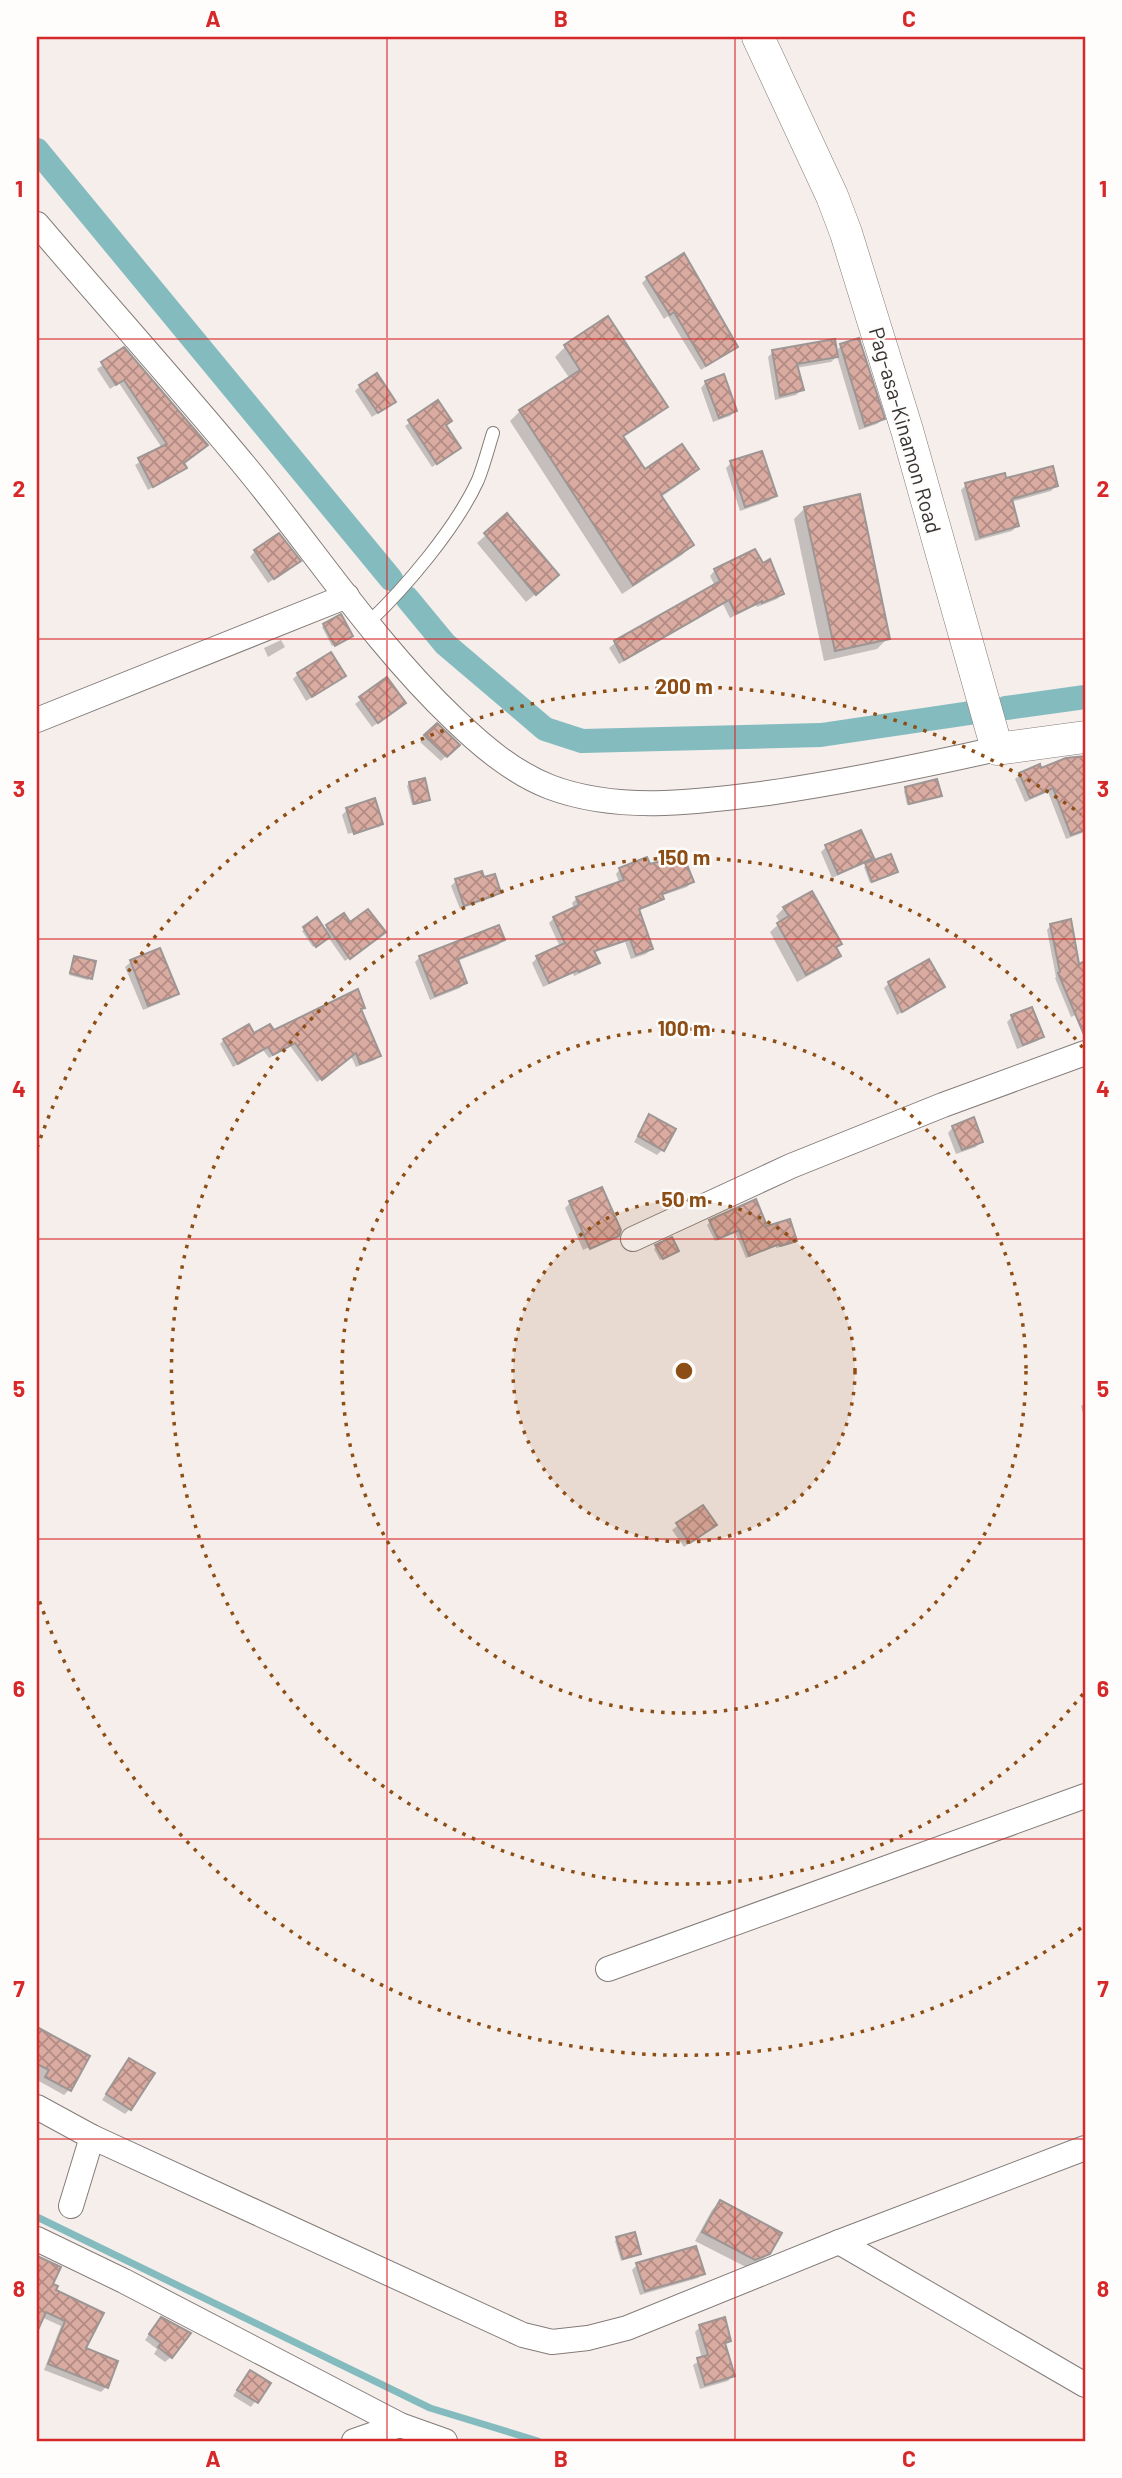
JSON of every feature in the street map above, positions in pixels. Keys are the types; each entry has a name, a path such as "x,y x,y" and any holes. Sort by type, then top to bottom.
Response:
{"street":[{"name":"Pag-asa-Kinamon Road","path":"758,37 822,173 846,233 907,430 997,749"},
{"path":"37,225 245,466 395,657 431,697 470,734 512,768 550,787 598,799 652,803 700,802 877,775 997,749 1085,737"},
{"path":"37,720 347,596"},
{"path":"633,1239 791,1166 943,1105 1085,1053"},
{"path":"608,1969 1085,1796"},
{"path":"37,2107 92,2137 523,2335 552,2342 588,2339 627,2328 839,2242 1085,2148"},
{"path":"71,2206 92,2137"},
{"path":"49,2241 400,2425 445,2441"},
{"path":"839,2242 1085,2385"},
{"path":"354,2441 400,2425"}],"lane":[{"path":"368,623 393,600 463,510 479,479 493,433"}],"building":[{"path":"684,253 738,347 706,366 674,312 670,315 646,277"},
{"path":"608,316 668,407 623,436 645,469 682,444 699,469 661,495 694,545 633,585 519,410 580,370 564,345"},
{"path":"859,338 885,419 865,426 840,344"},
{"path":"835,339 838,357 797,364 804,390 780,396 772,350"},
{"path":"124,347 208,445 184,463 187,468 153,487 138,458 167,444 124,380 116,385 101,362"},
{"path":"377,373 396,402 378,413 359,385"},
{"path":"724,374 737,411 719,418 705,381"},
{"path":"438,400 452,421 446,425 461,448 437,464 408,420"},
{"path":"762,451 777,496 745,507 730,461"},
{"path":"1053,466 1058,486 1012,499 1019,526 980,537 965,483 1005,473 1006,478"},
{"path":"860,494 890,639 835,651 804,507"},
{"path":"507,513 559,575 536,595 484,533"},
{"path":"279,533 301,561 274,579 254,550"},
{"path":"755,549 763,563 770,559 784,594 736,614 729,600 624,660 614,641 720,581 714,569"},
{"path":"341,614 353,636 335,646 323,624"},
{"path":"331,652 346,676 312,697 297,673"},
{"path":"387,677 406,703 378,723 359,697"},
{"path":"437,723 460,745 447,757 424,735"},
{"path":"1085,756 1085,830 1071,835 1053,788 1030,798 1019,773 1040,764 1041,768 1066,758"},
{"path":"425,778 430,800 414,804 409,782"},
{"path":"937,779 942,796 909,804 905,787"},
{"path":"375,798 383,824 354,834 346,808"},
{"path":"861,830 874,858 838,874 825,845"},
{"path":"891,854 898,872 872,882 865,863"},
{"path":"683,855 694,882 662,894 664,899 639,909 653,949 636,955 630,939 594,951 600,963 549,983 536,956 565,943 553,917 579,905 576,897 624,880 619,868 647,857 650,864"},
{"path":"482,871 484,877 495,874 501,893 464,906 455,879"},
{"path":"812,891 842,944 836,947 841,956 806,975 777,923 789,916 783,907"},
{"path":"368,909 386,932 350,959 326,925 344,913 350,922"},
{"path":"317,917 330,937 316,947 303,927"},
{"path":"1071,919 1079,964 1085,961 1085,1037 1058,973 1060,972 1050,924"},
{"path":"499,925 505,940 458,959 467,983 435,996 419,956"},
{"path":"160,948 179,994 148,1006 130,960"},
{"path":"74,956 96,961 92,979 70,973"},
{"path":"929,959 945,987 902,1012 888,982"},
{"path":"358,989 365,1008 361,1009 381,1056 360,1064 356,1053 322,1080 295,1043 273,1055 268,1047 238,1064 223,1039 249,1024 254,1033 270,1024 274,1030"},
{"path":"1032,1007 1044,1037 1023,1045 1011,1015"},
{"path":"649,1114 676,1129 664,1151 638,1136"},
{"path":"974,1117 983,1142 962,1150 952,1126"},
{"path":"602,1187 621,1230 619,1236 590,1249 569,1201"},
{"path":"756,1199 767,1226 790,1219 797,1241 780,1246 779,1244 749,1256 739,1230 718,1239 709,1220"},
{"path":"672,1237 679,1251 663,1259 655,1245"},
{"path":"703,1505 717,1525 690,1543 676,1523"},
{"path":"37,2027 90,2056 71,2091 45,2077 49,2070 37,2064"},
{"path":"129,2058 155,2073 131,2110 106,2094"},
{"path":"720,2200 782,2233 770,2254 755,2260 702,2232"},
{"path":"635,2232 641,2254 623,2259 616,2237"},
{"path":"696,2246 705,2274 645,2291 636,2263"},
{"path":"37,2256 61,2267 53,2284 58,2286 56,2290 104,2313 86,2348 118,2361 108,2388 48,2364 65,2321 46,2312 37,2332"},
{"path":"161,2317 191,2333 172,2358 158,2347 161,2343 149,2334"},
{"path":"725,2317 731,2341 725,2343 735,2376 705,2385 697,2358 708,2355 699,2325"},
{"path":"250,2370 271,2383 258,2403 237,2390"}],"waterway":[{"path":"37,150 391,579"},
{"path":"407,598 445,644 545,729 582,741 821,735 970,713"},
{"path":"1006,708 1085,697"},
{"path":"37,2217 430,2408 538,2441"}]}
